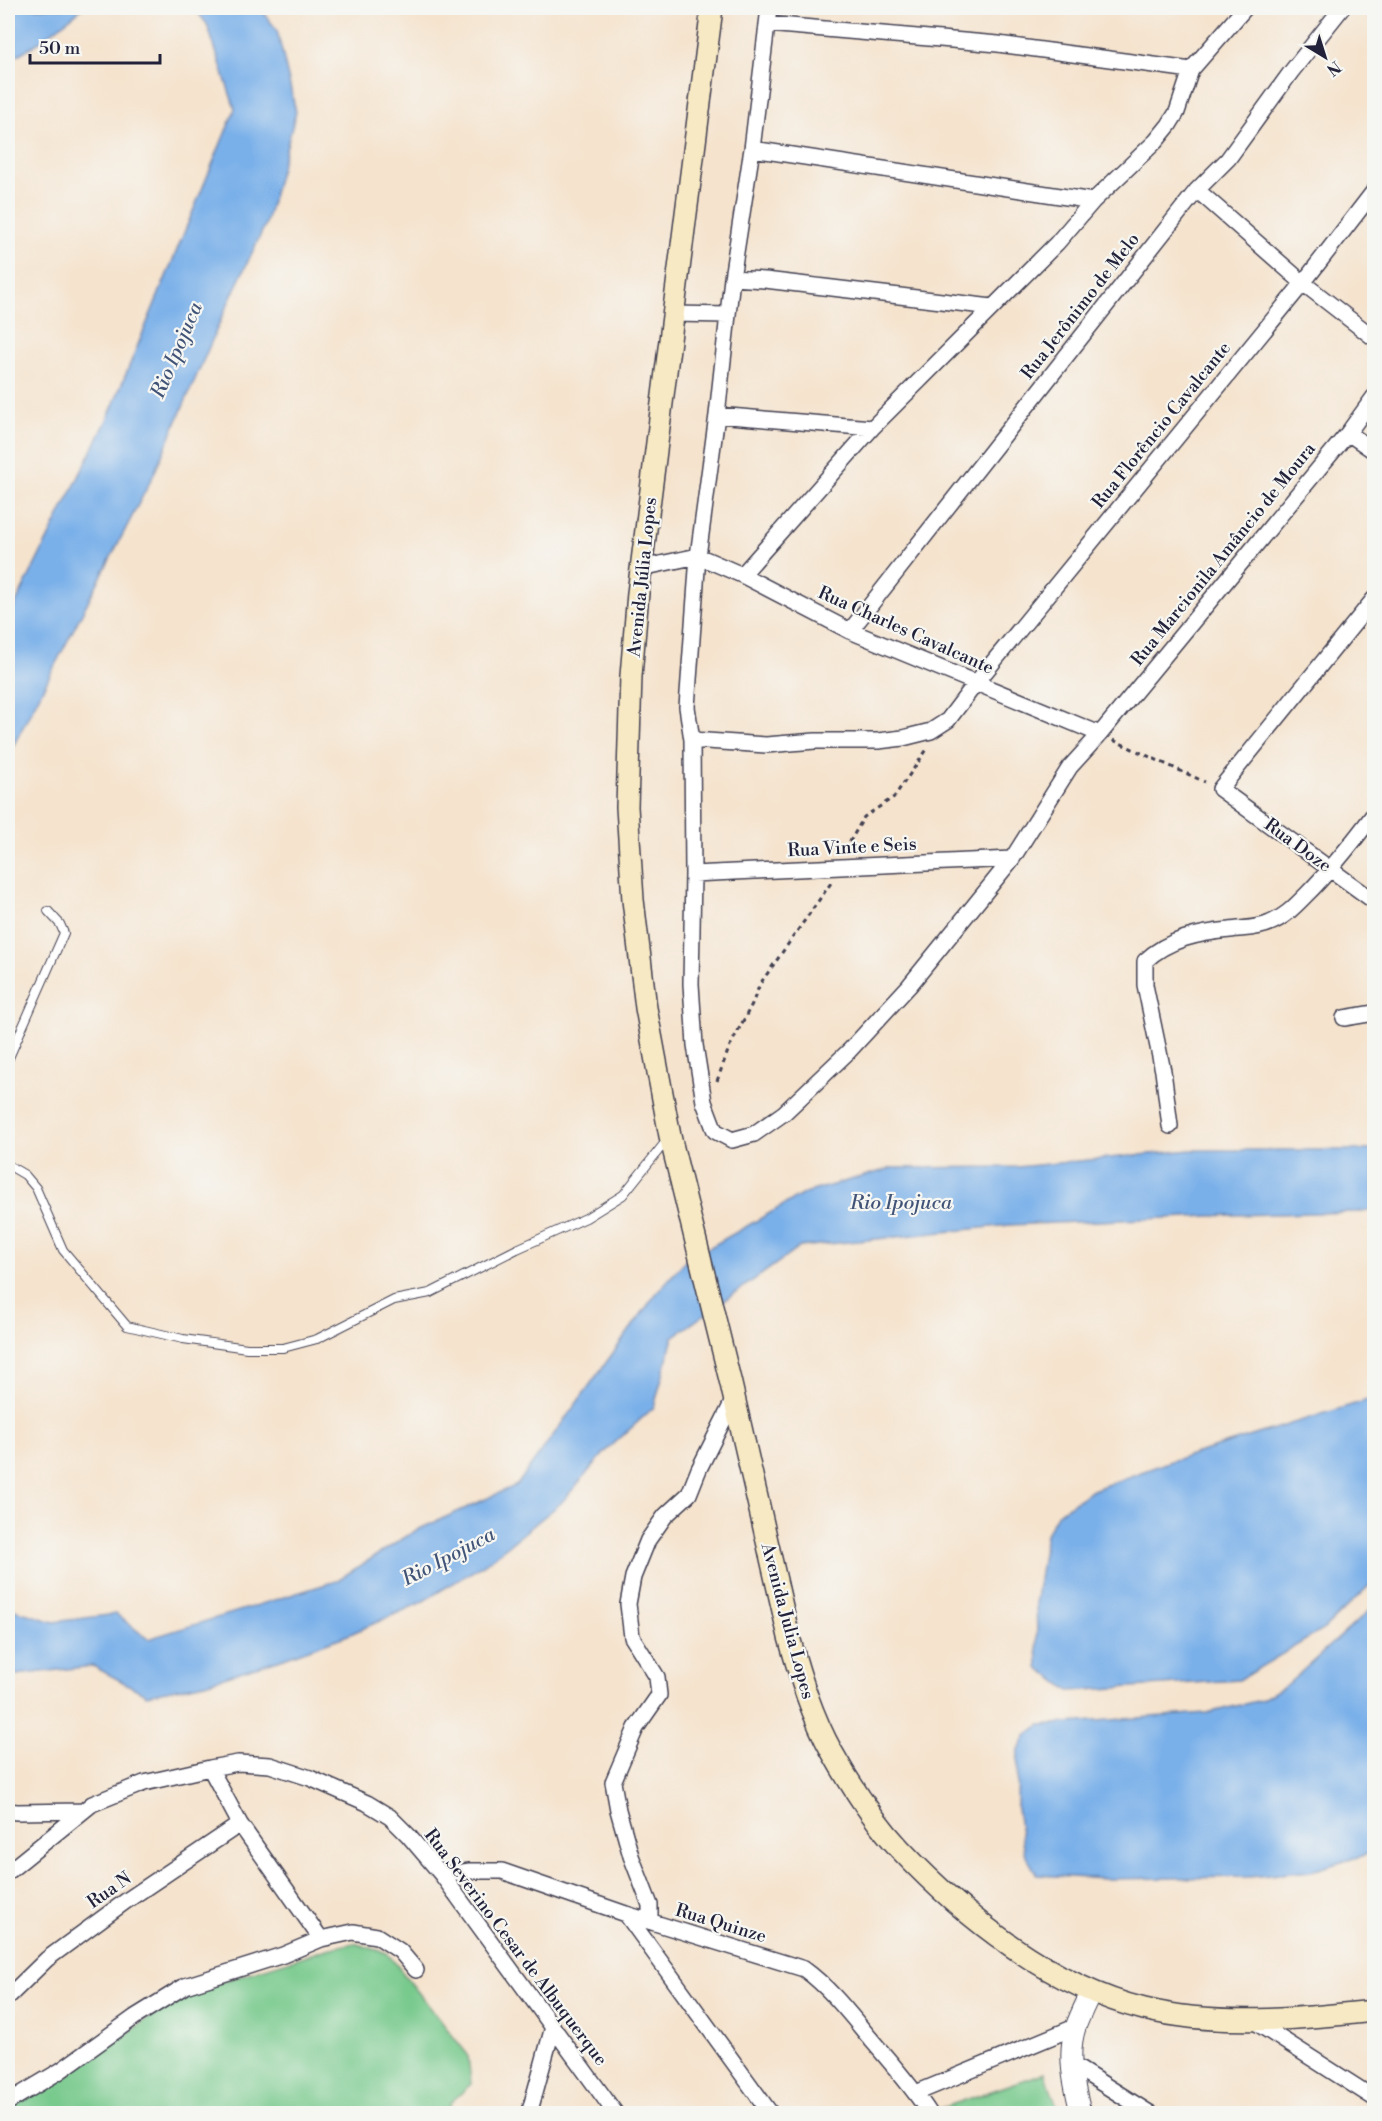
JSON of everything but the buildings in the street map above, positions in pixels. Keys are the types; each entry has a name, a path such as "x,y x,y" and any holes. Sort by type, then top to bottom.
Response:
{"main road":[{"name":"Avenida Júlia Lopes","path":"712,8 641,568 631,676 627,807 633,900 646,1008 671,1141 732,1392"},
{"name":"Avenida Julia Lopes","path":"732,1392 789,1637 816,1718 832,1752 861,1798 898,1847 941,1890 983,1924 1035,1961 1091,1992 1144,2009 1202,2018 1252,2020 1318,2017 1374,2011"}],"street":[{"name":"Rua Marcionila Amâncio de Moura","path":"769,8 752,149 732,278 717,416 698,556 687,707 692,740 691,984 695,1045 704,1102 715,1131 732,1140 754,1134 784,1113 849,1051 909,986 1012,859 1070,767 1100,734 1348,433 1374,397"},
{"path":"742,575 872,428 1057,243 1093,201 1126,171 1169,125 1177,112 1191,70 1245,8"},
{"name":"Rua Jerônimo de Melo","path":"850,630 1197,190 1228,159 1291,72 1342,8"},
{"path":"767,24 998,44 1191,70"},
{"path":"752,149 1093,201"},
{"path":"1197,190 1303,283 1374,338"},
{"name":"Rua Florêncio Cavalcante","path":"692,740 766,745 814,741 878,741 903,738 931,730 948,720 1303,283 1374,191"},
{"path":"732,278 992,307"},
{"path":"673,314 728,315"},
{"path":"717,416 872,428"},
{"path":"1348,433 1374,451"},
{"path":"641,568 698,556"},
{"name":"Rua Charles Cavalcante","path":"698,556 742,575 850,630 1100,734"},
{"path":"1221,789 1374,599"},
{"name":"Rua Doze","path":"1221,789 1374,901"},
{"path":"1170,1126 1145,985 1145,961 1156,950 1189,936 1252,929 1270,923 1291,909 1332,869 1374,814"},
{"name":"Rua Vinte e Seis","path":"693,874 1012,859"},
{"path":"1344,1018 1374,1013"},
{"path":"650,1922 650,1905 631,1856 613,1782 636,1728 659,1695 657,1677 632,1637 628,1604 633,1577 648,1540 665,1516 689,1494 732,1392"},
{"name":"Rua Severino Cesar de Albuquerque","path":"8,1872 92,1804 144,1783 238,1763 270,1765 310,1778 367,1803 390,1817 442,1875 616,2114"},
{"path":"210,1768 240,1824 321,1939"},
{"path":"8,1811 82,1811"},
{"name":"Rua N","path":"8,1997 47,1959 126,1901 240,1824"},
{"name":"Rua Quinze","path":"442,1875 470,1870 502,1871 650,1922 804,1969 821,1982 916,2093 930,2114"},
{"path":"626,1914 771,2114"},
{"path":"8,2102 60,2071 135,2017 185,1986 283,1955 321,1939 353,1932 377,1936 400,1951 416,1970"},
{"path":"1081,2114 1071,2064 1076,2028 1091,1992"},
{"path":"1252,2020 1374,2098"},
{"path":"529,2114 553,2027"},
{"path":"916,2093 1076,2028"},
{"path":"1071,2064 1150,2114"}],"lane":[{"path":"8,1060 64,933 60,924 48,911"},
{"path":"8,1165 25,1175 36,1188 63,1250 127,1326 183,1339 247,1348 284,1348 317,1339 394,1300 430,1293 517,1249 586,1218 623,1195 671,1141"}],"path":[{"path":"1100,734 1221,789"},
{"path":"704,1102 718,1078 729,1048 760,984 841,868 840,861 852,835 864,817 894,797 928,748"}],"green space":[{"path":"354,1943 387,1953 468,2055 471,2084 449,2104 455,2113 8,2114 8,2110 62,2079 184,1993 327,1949"},
{"path":"1044,2073 1060,2113 942,2114 939,2109"}],"water":[{"path":"8,8 83,8 38,43 8,61"},
{"name":"Rio Ipojuca","path":"194,8 260,8 277,30 296,112 266,223 226,308 153,476 8,756 8,619 107,420 235,109 207,24"},
{"name":"Rio Ipojuca","path":"1191,1150 1374,1150 1374,1209 1357,1212 1010,1225 800,1247 673,1337 654,1407 607,1450 561,1503 485,1564 420,1603 348,1635 281,1659 205,1683 147,1695 93,1666 8,1676 8,1608 54,1622 116,1614 148,1639 336,1581 415,1531 517,1485 656,1294 684,1262 805,1193 892,1168 1017,1167"},
{"path":"1374,1398 1374,1581 1324,1629 1239,1680 1070,1691 1038,1667 1036,1599 1046,1534 1058,1513 1093,1490 1171,1461"},
{"path":"1374,1606 1374,1850 1368,1854 1311,1871 1249,1877 1105,1879 1037,1875 1024,1852 1017,1809 1018,1752 1026,1736 1040,1725 1207,1713 1261,1700 1288,1684"}]}
